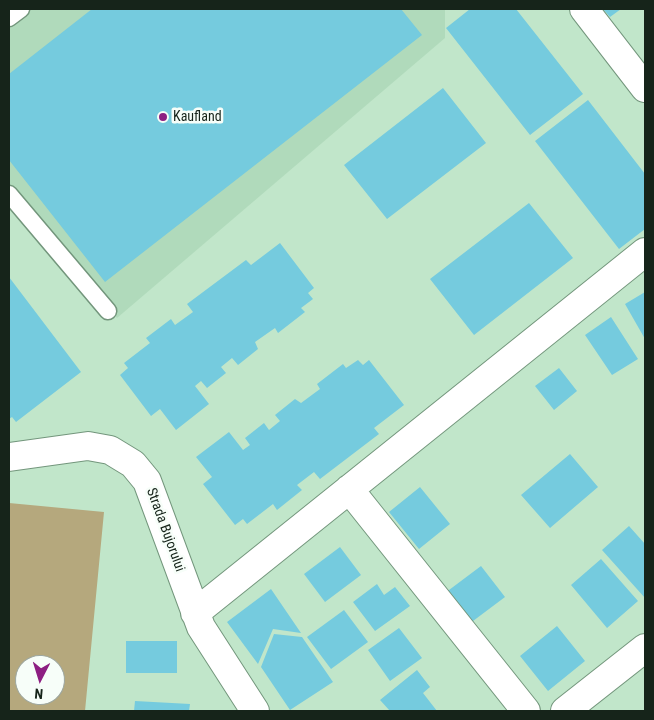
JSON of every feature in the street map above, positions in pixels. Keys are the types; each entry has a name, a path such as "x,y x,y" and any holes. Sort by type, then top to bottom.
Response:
{"street":[{"path":"584,9 636,59 645,88"},
{"path":"195,613 645,252"},
{"name":"Strada Bujorului","path":"9,457 88,446 110,450 133,464 147,481 201,627 255,711"},
{"path":"349,489 526,711"},
{"path":"565,711 645,648"}],"lane":[{"path":"9,18 21,9"},
{"path":"9,194 108,311"}],"shaded area":[{"name":"Kaufland","path":"9,9 445,9 445,38 117,318 9,192"},
{"path":"9,503 104,512 85,711 9,711"}],"building":[{"name":"Kaufland","path":"92,9 401,9 422,35 105,282 9,160 9,74"},
{"path":"470,9 516,9 583,94 530,135 446,28"},
{"path":"603,9 621,9 610,17"},
{"path":"443,88 486,143 387,219 344,165"},
{"path":"588,100 645,174 645,229 619,249 535,141"},
{"path":"529,203 573,258 474,335 430,279"},
{"path":"280,243 314,288 308,293 313,299 301,308 305,312 278,333 275,328 255,342 258,349 238,365 232,358 221,367 226,373 207,388 201,381 195,386 209,404 176,430 160,409 151,416 120,375 128,368 124,363 150,343 146,338 171,319 175,325 193,312 187,304 246,260 251,265"},
{"path":"9,277 81,372 16,422 12,417 9,419"},
{"path":"645,292 645,339 625,304"},
{"path":"611,317 638,359 612,375 585,335"},
{"path":"358,360 363,365 369,360 404,405 374,428 379,434 320,479 314,472 297,485 302,490 277,510 273,504 247,524 243,519 235,525 203,484 212,477 196,457 229,432 243,450 250,445 245,438 264,423 269,430 280,421 275,415 295,399 301,403 320,389 317,384 343,364 346,368"},
{"path":"559,368 577,391 554,410 535,386"},
{"path":"570,454 598,487 550,528 521,495"},
{"path":"420,487 450,524 419,549 389,512"},
{"path":"629,526 645,544 645,598 602,550"},
{"path":"340,547 361,575 325,602 304,574"},
{"path":"601,559 638,601 607,628 571,585"},
{"path":"481,566 505,597 469,624 445,593"},
{"path":"377,584 384,595 395,587 410,606 375,631 353,602"},
{"path":"271,589 301,633 273,629 258,664 227,622"},
{"path":"344,610 368,642 331,669 307,637"},
{"path":"557,626 585,661 548,691 520,656"},
{"path":"399,628 422,658 390,681 368,650"},
{"path":"274,634 302,637 333,682 290,710 261,667"},
{"path":"126,641 177,641 177,673 126,673"},
{"path":"417,670 430,687 423,693 437,711 390,711 380,700"},
{"path":"135,701 190,704 189,711 134,711"}],"place":[{"name":"Kaufland","path":"163,117"}]}
